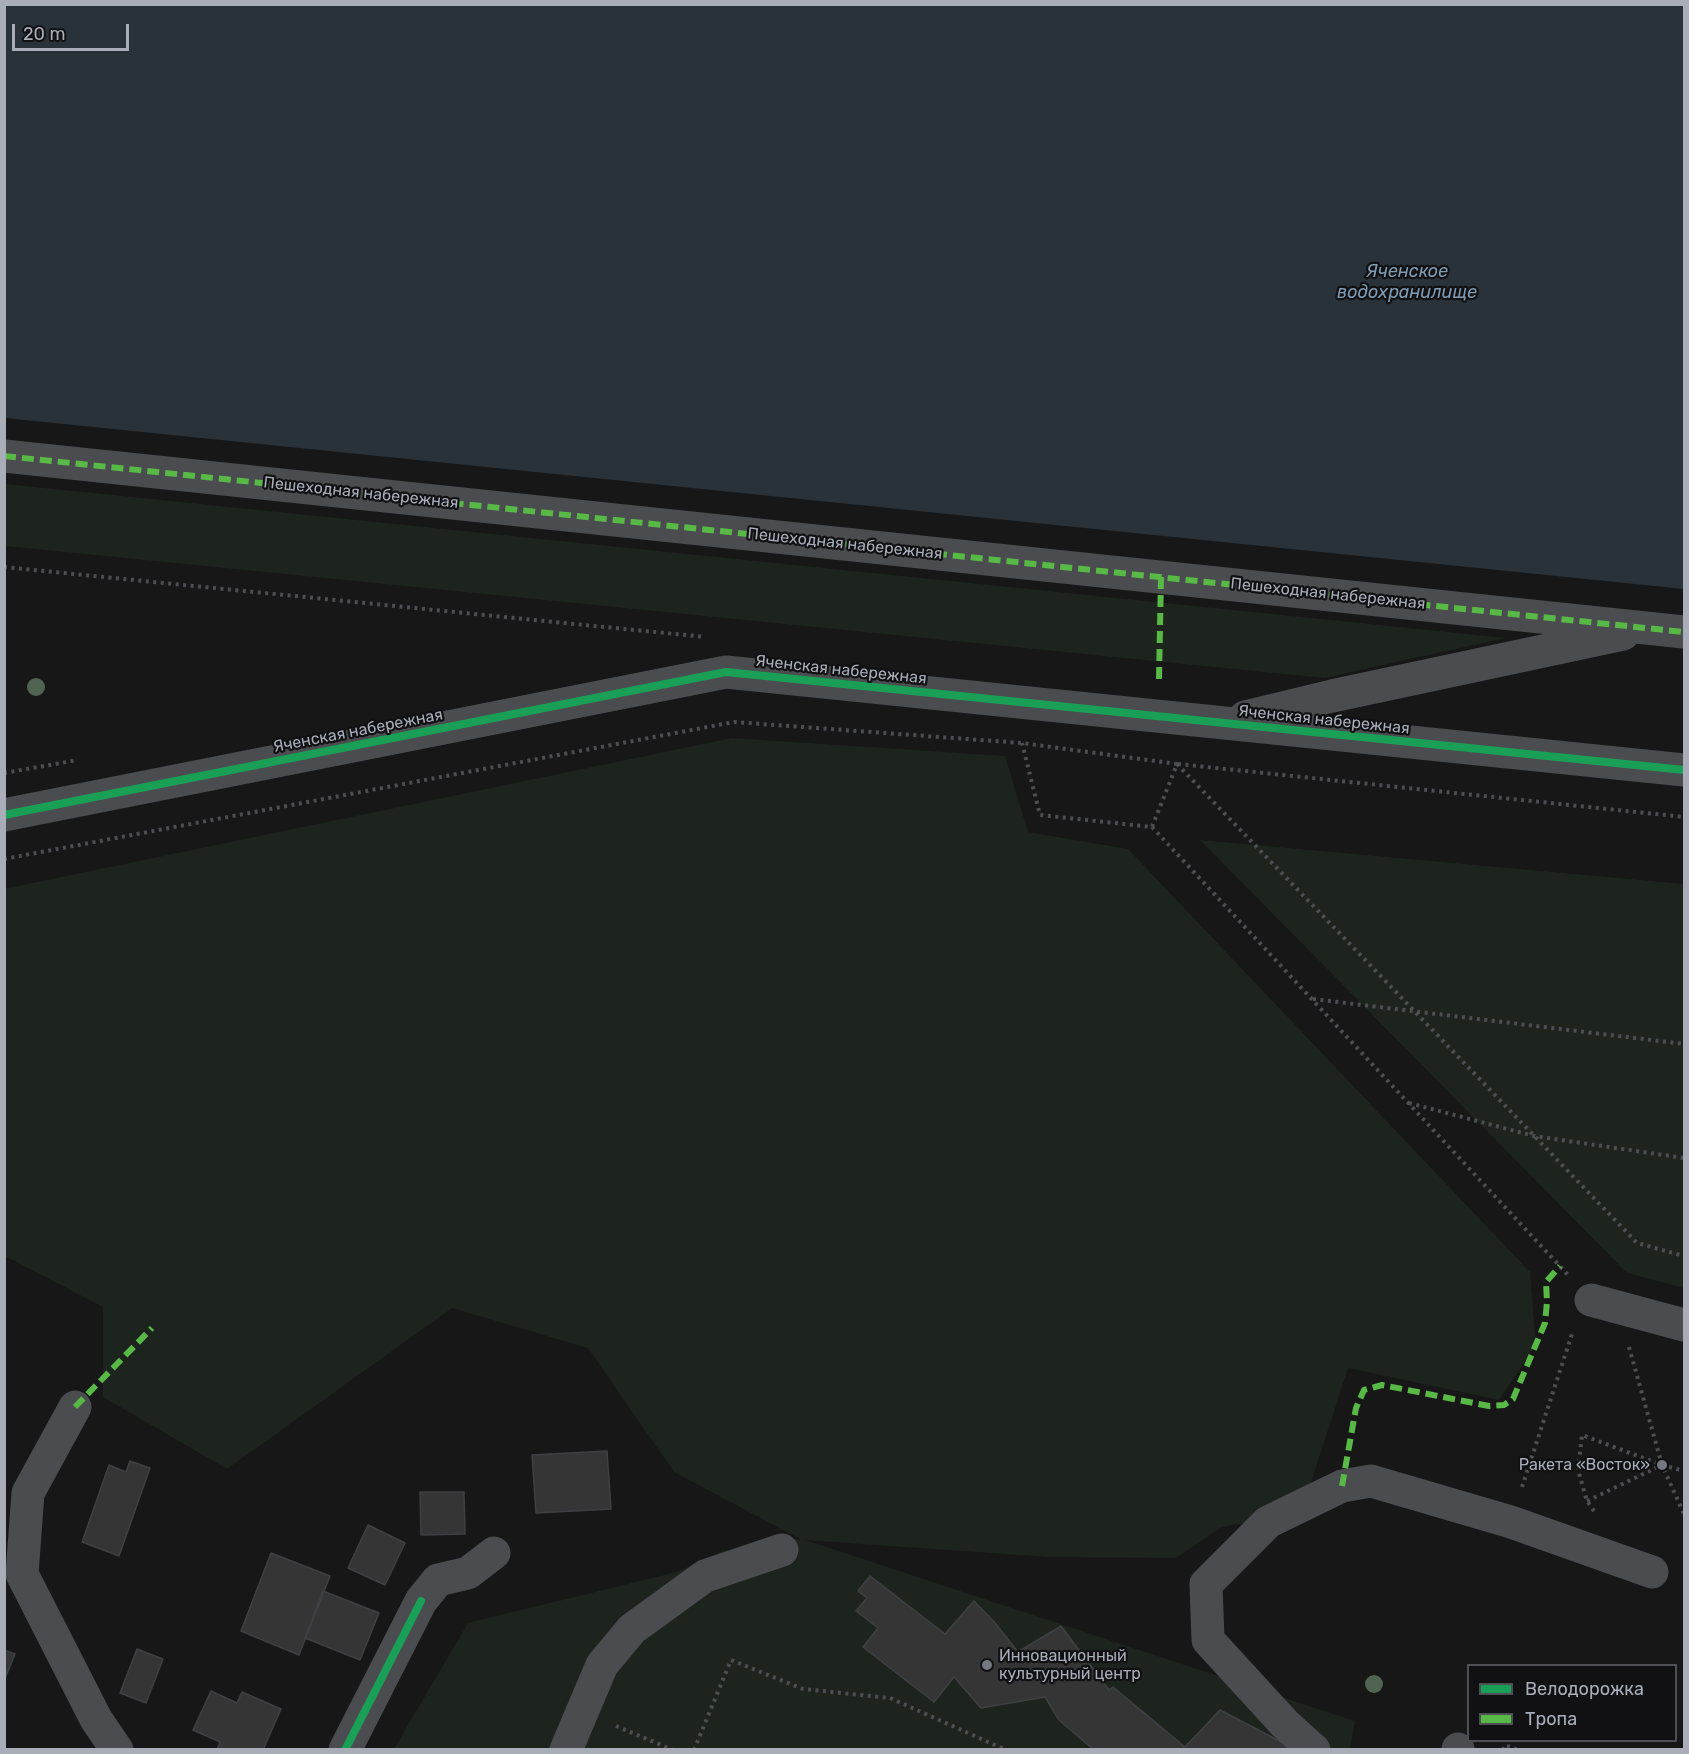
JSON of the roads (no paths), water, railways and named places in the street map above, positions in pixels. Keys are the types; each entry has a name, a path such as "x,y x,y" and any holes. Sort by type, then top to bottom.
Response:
{"street":[{"name":"Пешеходная набережная","path":"4,456 1684,632"},
{"path":"1222,723 1332,696 1651,628"},
{"name":"Яченская набережная","path":"4,815 726,672 1684,770"},
{"path":"1592,1300 1684,1325"},
{"path":"75,1407 28,1493 22,1574 96,1719 117,1749"},
{"path":"1314,1749 1285,1724 1208,1640 1206,1584 1268,1521 1342,1486 1371,1480 1511,1522 1652,1572"},
{"path":"566,1749 602,1665 632,1629 705,1576 782,1550"},
{"path":"345,1749 421,1601 438,1580 468,1573 494,1553"}],"water":[{"name":"Яченское водохранилище","path":"5,4 1684,5 1684,589 5,418"}],"place":[{"name":"Ракета «Восток»","path":"1662,1465"},
{"name":"Инновационный культурный центр","path":"987,1665"}]}
